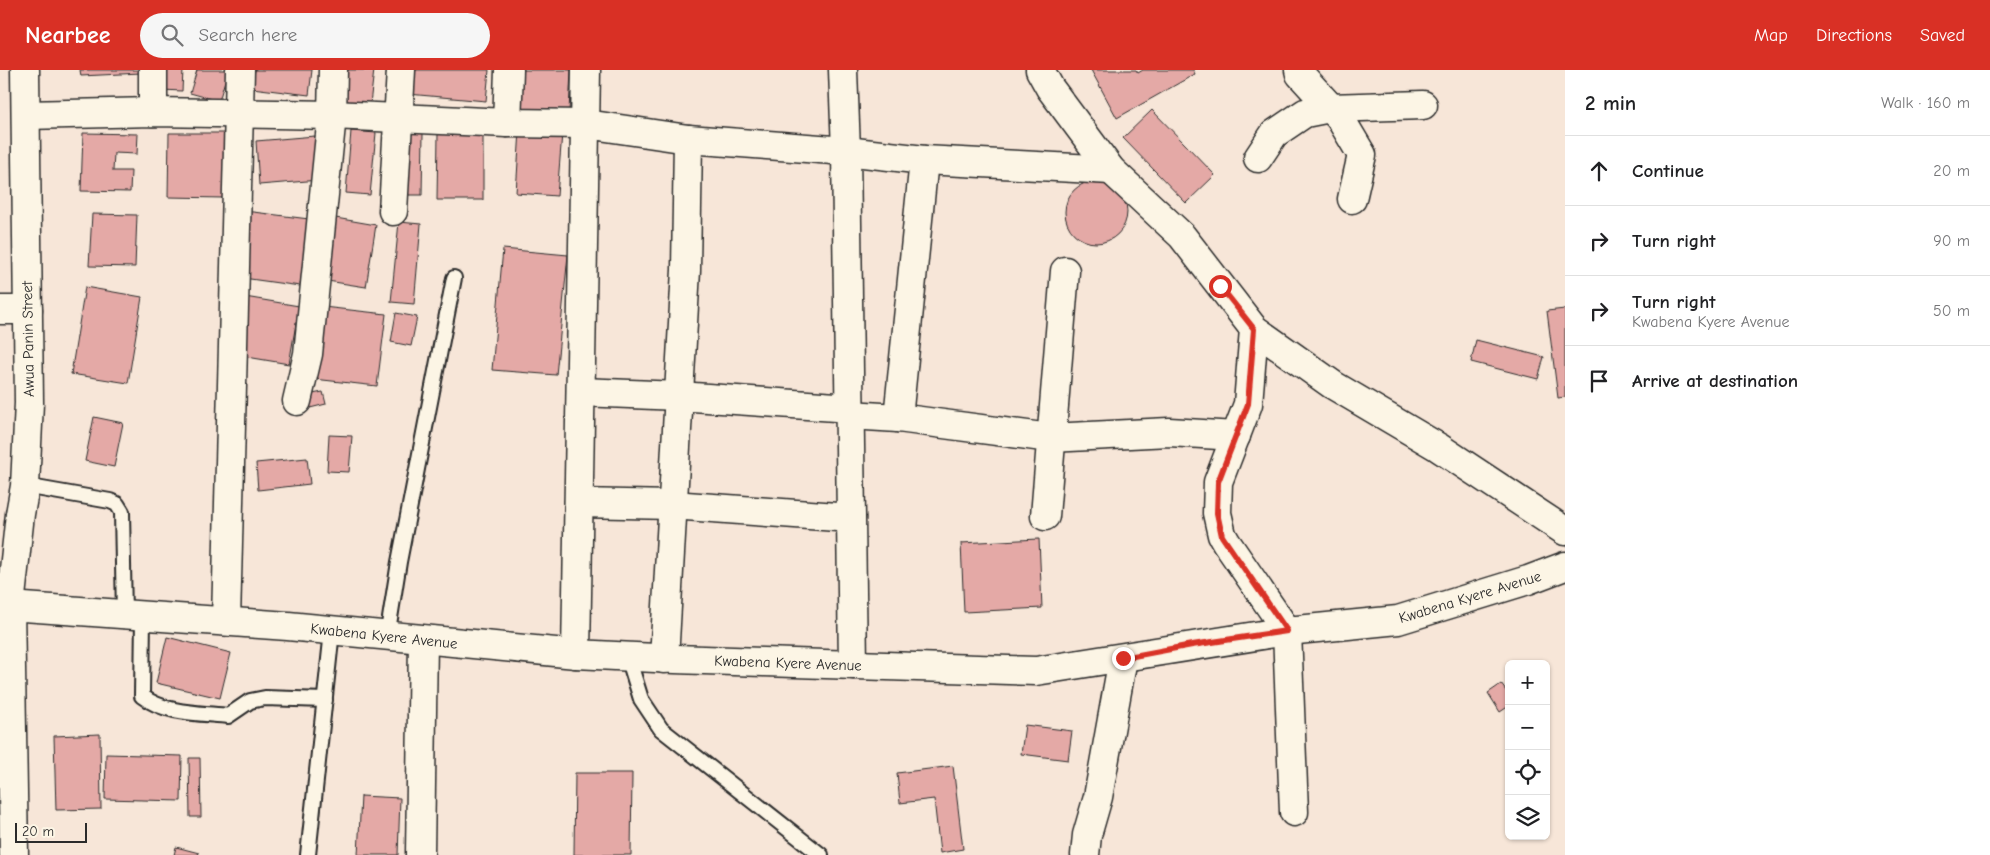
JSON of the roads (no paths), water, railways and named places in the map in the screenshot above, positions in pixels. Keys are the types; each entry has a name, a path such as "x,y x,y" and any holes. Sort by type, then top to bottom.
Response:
{"street":[{"name":"Awua Panin Street","path":"14,855 5,607 25,486 29,403 25,70"},
{"path":"153,70 153,112"},
{"path":"226,621 240,70"},
{"path":"297,401 308,354 332,115 333,70"},
{"path":"393,211 401,70"},
{"path":"507,123 509,70"},
{"path":"576,654 586,70"},
{"path":"843,70 846,151 853,665"},
{"path":"1040,70 1050,88 1111,170 1182,236 1254,329 1333,385 1438,447 1565,531"},
{"path":"1299,70 1300,74 1340,118 1362,155 1352,199"},
{"path":"1258,158 1274,134 1305,113 1330,108 1423,105"},
{"path":"26,115 153,112 239,115 332,115 507,123 586,124 688,140 846,151 924,160 1111,170"},
{"path":"664,659 686,270 688,140"},
{"path":"898,418 924,160"},
{"path":"1045,516 1065,271"},
{"path":"0,310 28,310"},
{"path":"1254,329 1248,404 1218,482 1217,513 1222,536 1238,563 1287,631 1294,812"},
{"path":"581,392 679,396 850,412 1050,438 1169,432 1236,436"},
{"path":"579,503 672,505 852,518"},
{"name":"Kwabena Kyere Avenue","path":"5,607 226,621 576,654 664,659 1036,671 1287,631 1398,620 1528,580 1565,566"},
{"path":"420,855 424,640"},
{"path":"1085,855 1087,835 1098,796 1123,658"}],"lane":[{"path":"387,637 399,562 454,278"},
{"path":"25,486 110,501 117,504 122,512 142,696 150,702 169,709 228,716 250,701 265,698 325,700"},
{"path":"308,855 332,631"},
{"path":"628,657 641,699 661,729 821,855"}]}
